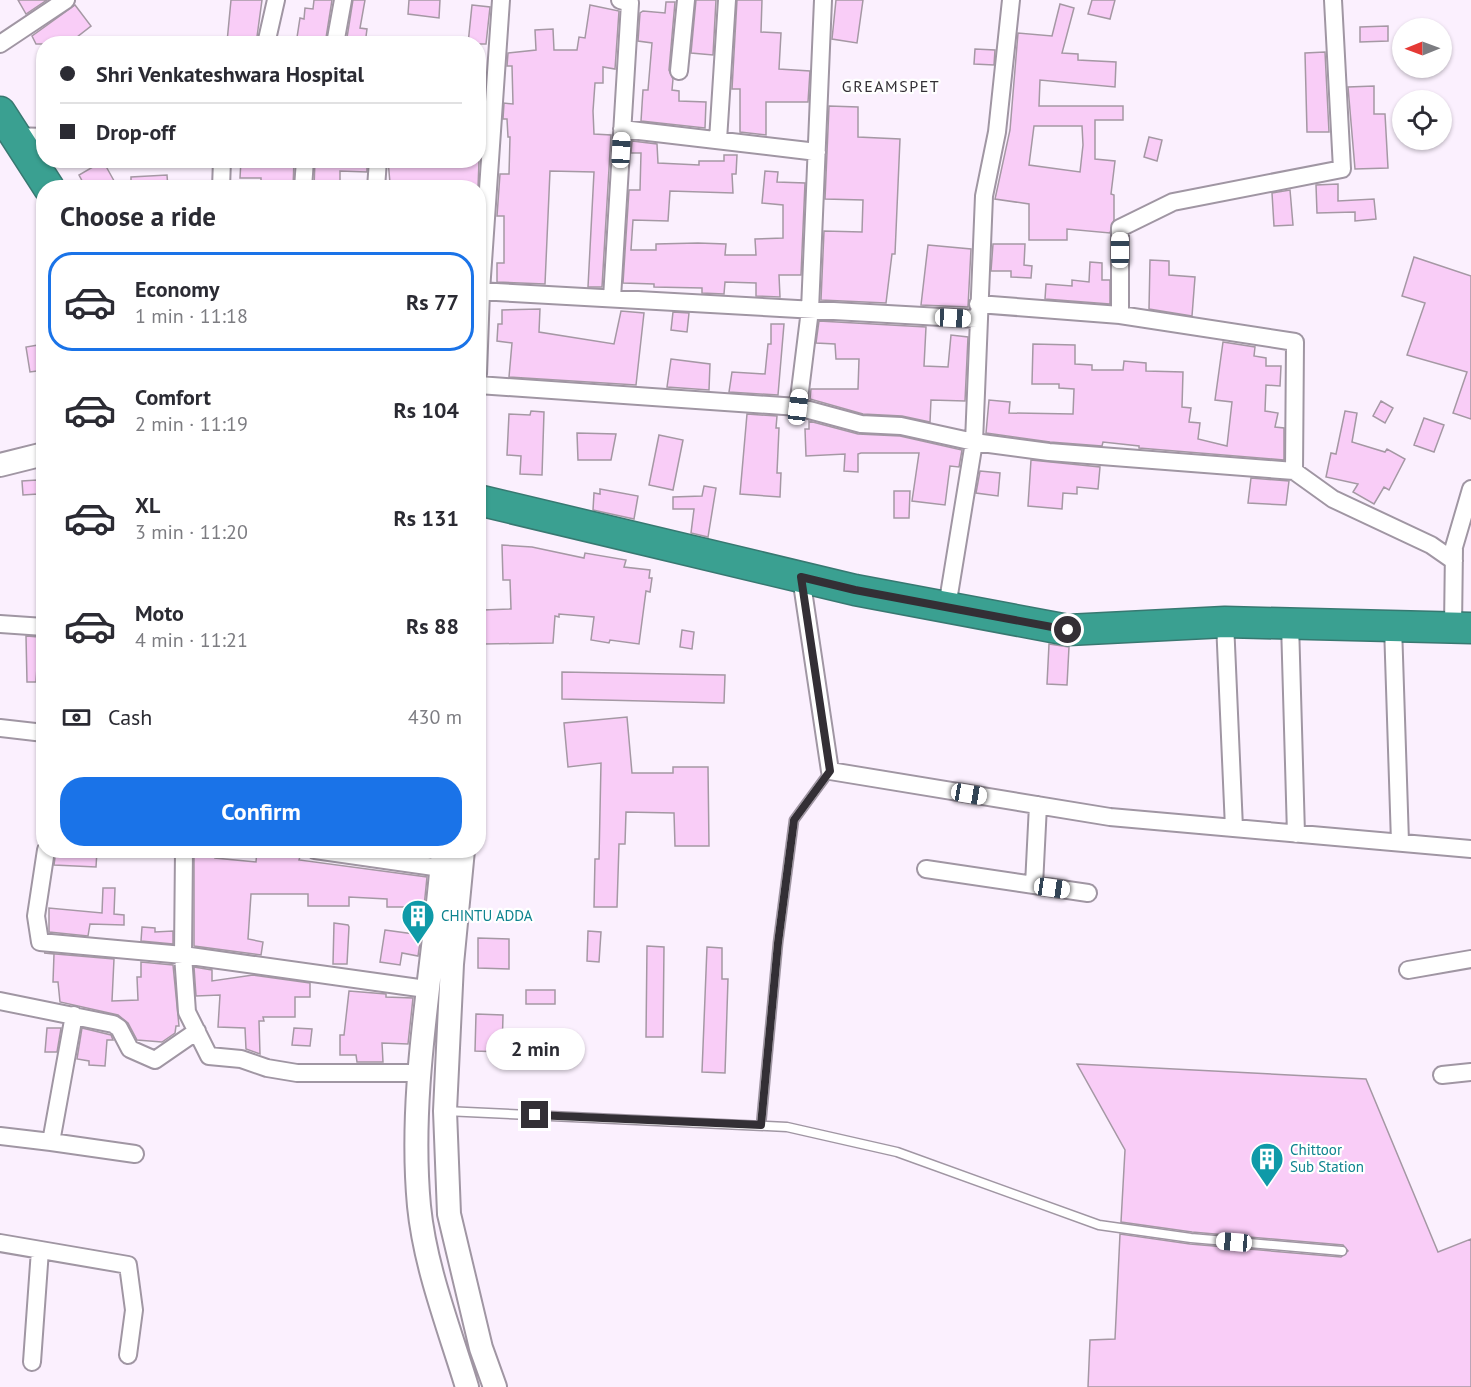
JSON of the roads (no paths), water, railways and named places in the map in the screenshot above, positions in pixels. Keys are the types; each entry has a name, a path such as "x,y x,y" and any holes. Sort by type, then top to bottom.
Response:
{"highway":[{"path":"20,128 36,161"},
{"path":"486,502 801,577 947,608 1068,630 1225,622 1462,628"}],"street":[{"path":"0,44 66,0"},
{"path":"268,36 276,0"},
{"path":"336,36 343,0"},
{"path":"486,208 501,0"},
{"path":"612,298 630,3 620,0"},
{"path":"679,70 686,0"},
{"path":"718,140 727,0"},
{"path":"798,407 810,310 823,0"},
{"path":"947,608 974,442 977,311 984,196 997,132 1011,0"},
{"path":"1120,315 1120,228 1173,202 1342,168 1333,0"},
{"path":"622,129 817,152"},
{"path":"486,291 810,310 1120,315 1295,342 1294,471"},
{"path":"486,386 798,407 861,424 901,426 974,442 1049,452 1294,471 1333,499 1431,544 1454,561"},
{"path":"0,465 36,455"},
{"path":"1462,628 1454,547 1471,489"},
{"path":"801,577 830,771 1110,817 1471,849"},
{"path":"1225,622 1234,828"},
{"path":"1290,623 1296,834"},
{"path":"0,624 36,626"},
{"path":"1393,626 1400,842"},
{"path":"0,728 36,732"},
{"path":"1034,885 1038,805"},
{"path":"45,858 36,915 40,942 183,955 426,989"},
{"path":"184,858 183,955 187,1012 209,1056 241,1059 267,1068 297,1073 421,1073"},
{"path":"462,858 452,964 444,1112 449,1214 481,1348 494,1387"},
{"path":"442,859 426,989 422,1049 418,1119 421,1217 431,1268 467,1387"},
{"path":"926,869 1088,893"},
{"path":"1408,970 1471,959"},
{"path":"0,1001 113,1024 119,1028 130,1049 155,1060 197,1031"},
{"path":"51,1142 74,1015"},
{"path":"422,1049 448,1049"},
{"path":"1442,1075 1471,1072"},
{"path":"0,1136 135,1154"},
{"path":"421,1217 449,1214"},
{"path":"0,1243 128,1265 134,1310 128,1354"},
{"path":"32,1362 40,1250"}],"lane":[{"path":"761,1125 778,943 794,820 830,771"},
{"path":"444,1112 787,1127 897,1152 1100,1225 1191,1238 1342,1251"}],"place":[{"name":"CHINTU ADDA","path":"418,945"},
{"name":"Chittoor Sub Station","path":"1267,1188"}],"district":[{"name":"GREAMSPET","path":"891,86"}]}
